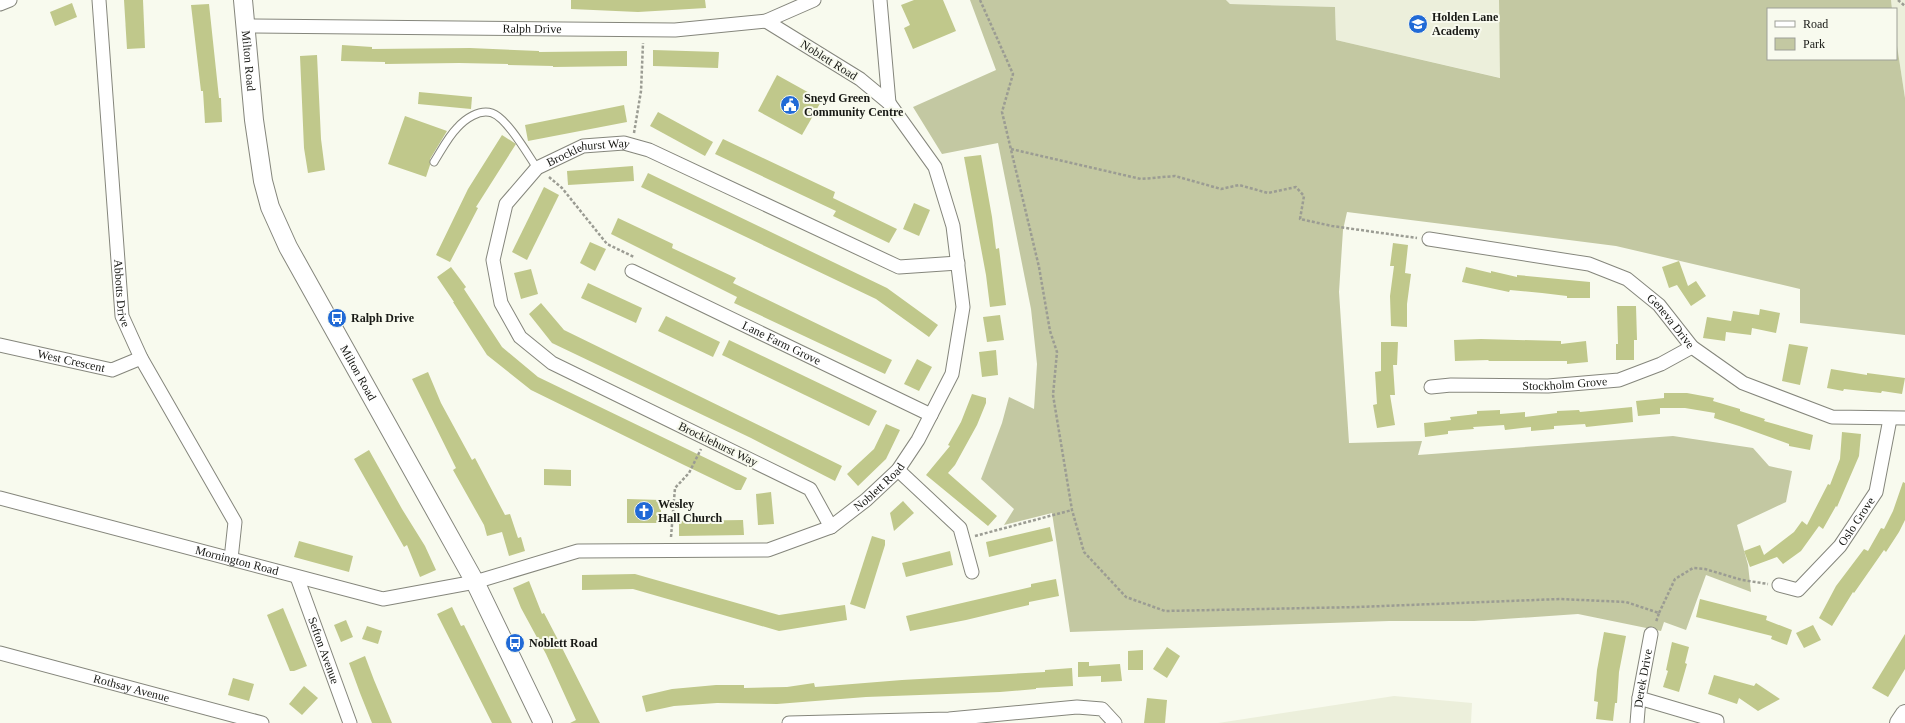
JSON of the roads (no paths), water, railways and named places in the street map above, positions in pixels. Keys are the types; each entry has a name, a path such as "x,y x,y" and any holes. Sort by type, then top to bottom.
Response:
{"street":[{"path":"0,4 10,0"},
{"name":"Abbotts Drive","path":"99,0 122,316 141,358 235,522 231,559"},
{"name":"Milton Road","path":"243,0 254,120 263,181 270,207 288,248 475,582 543,723"},
{"name":"Ralph Drive","path":"246,26 675,30 766,21 814,0"},
{"path":"880,0 889,103"},
{"name":"Noblett Road","path":"475,582 578,551 768,550 830,527 866,500 898,470 918,440 931,415 952,374 963,307 953,226 935,167 889,103 860,79 766,21"},
{"name":"Brocklehurst Way","path":"830,527 810,489 552,363 520,337 501,303 493,260 506,204 538,168 583,146 624,143 649,150 899,266 958,263"},
{"name":"Geneva Drive","path":"1429,239 1589,264 1628,279 1659,305 1692,347 1743,383 1832,417 1890,419 1905,418"},
{"name":"Lane Farm Grove","path":"632,271 931,415"},
{"name":"West Crescent","path":"0,345 112,370 141,358"},
{"name":"Stockholm Grove","path":"1431,387 1451,385 1548,386 1619,380 1661,364 1692,347"},
{"name":"Oslo Grove","path":"1778,585 1798,590 1840,546 1876,492 1890,419"},
{"path":"898,470 960,528 972,572"},
{"name":"Mornington Road","path":"0,498 383,599 475,582"},
{"name":"Sefton Avenue","path":"297,577 350,723"},
{"name":"Derek Drive","path":"1637,723 1639,698 1651,634"},
{"name":"Rothsay Avenue","path":"0,653 262,723"},
{"path":"1639,698 1717,721 1716,723"},
{"path":"789,723 949,721 1077,707 1102,709 1116,723"},
{"path":"1899,723 1905,714"}],"lane":[{"path":"434,162 456,128 468,118 478,113 492,113 504,121 538,168"}],"place":[{"name":"Holden Lane Academy","path":"1418,24"},
{"name":"Sneyd Green Community Centre","path":"790,105"},
{"name":"Ralph Drive","path":"337,318"},
{"name":"Wesley Hall Church","path":"644,511"},
{"name":"Noblett Road","path":"515,643"}]}
